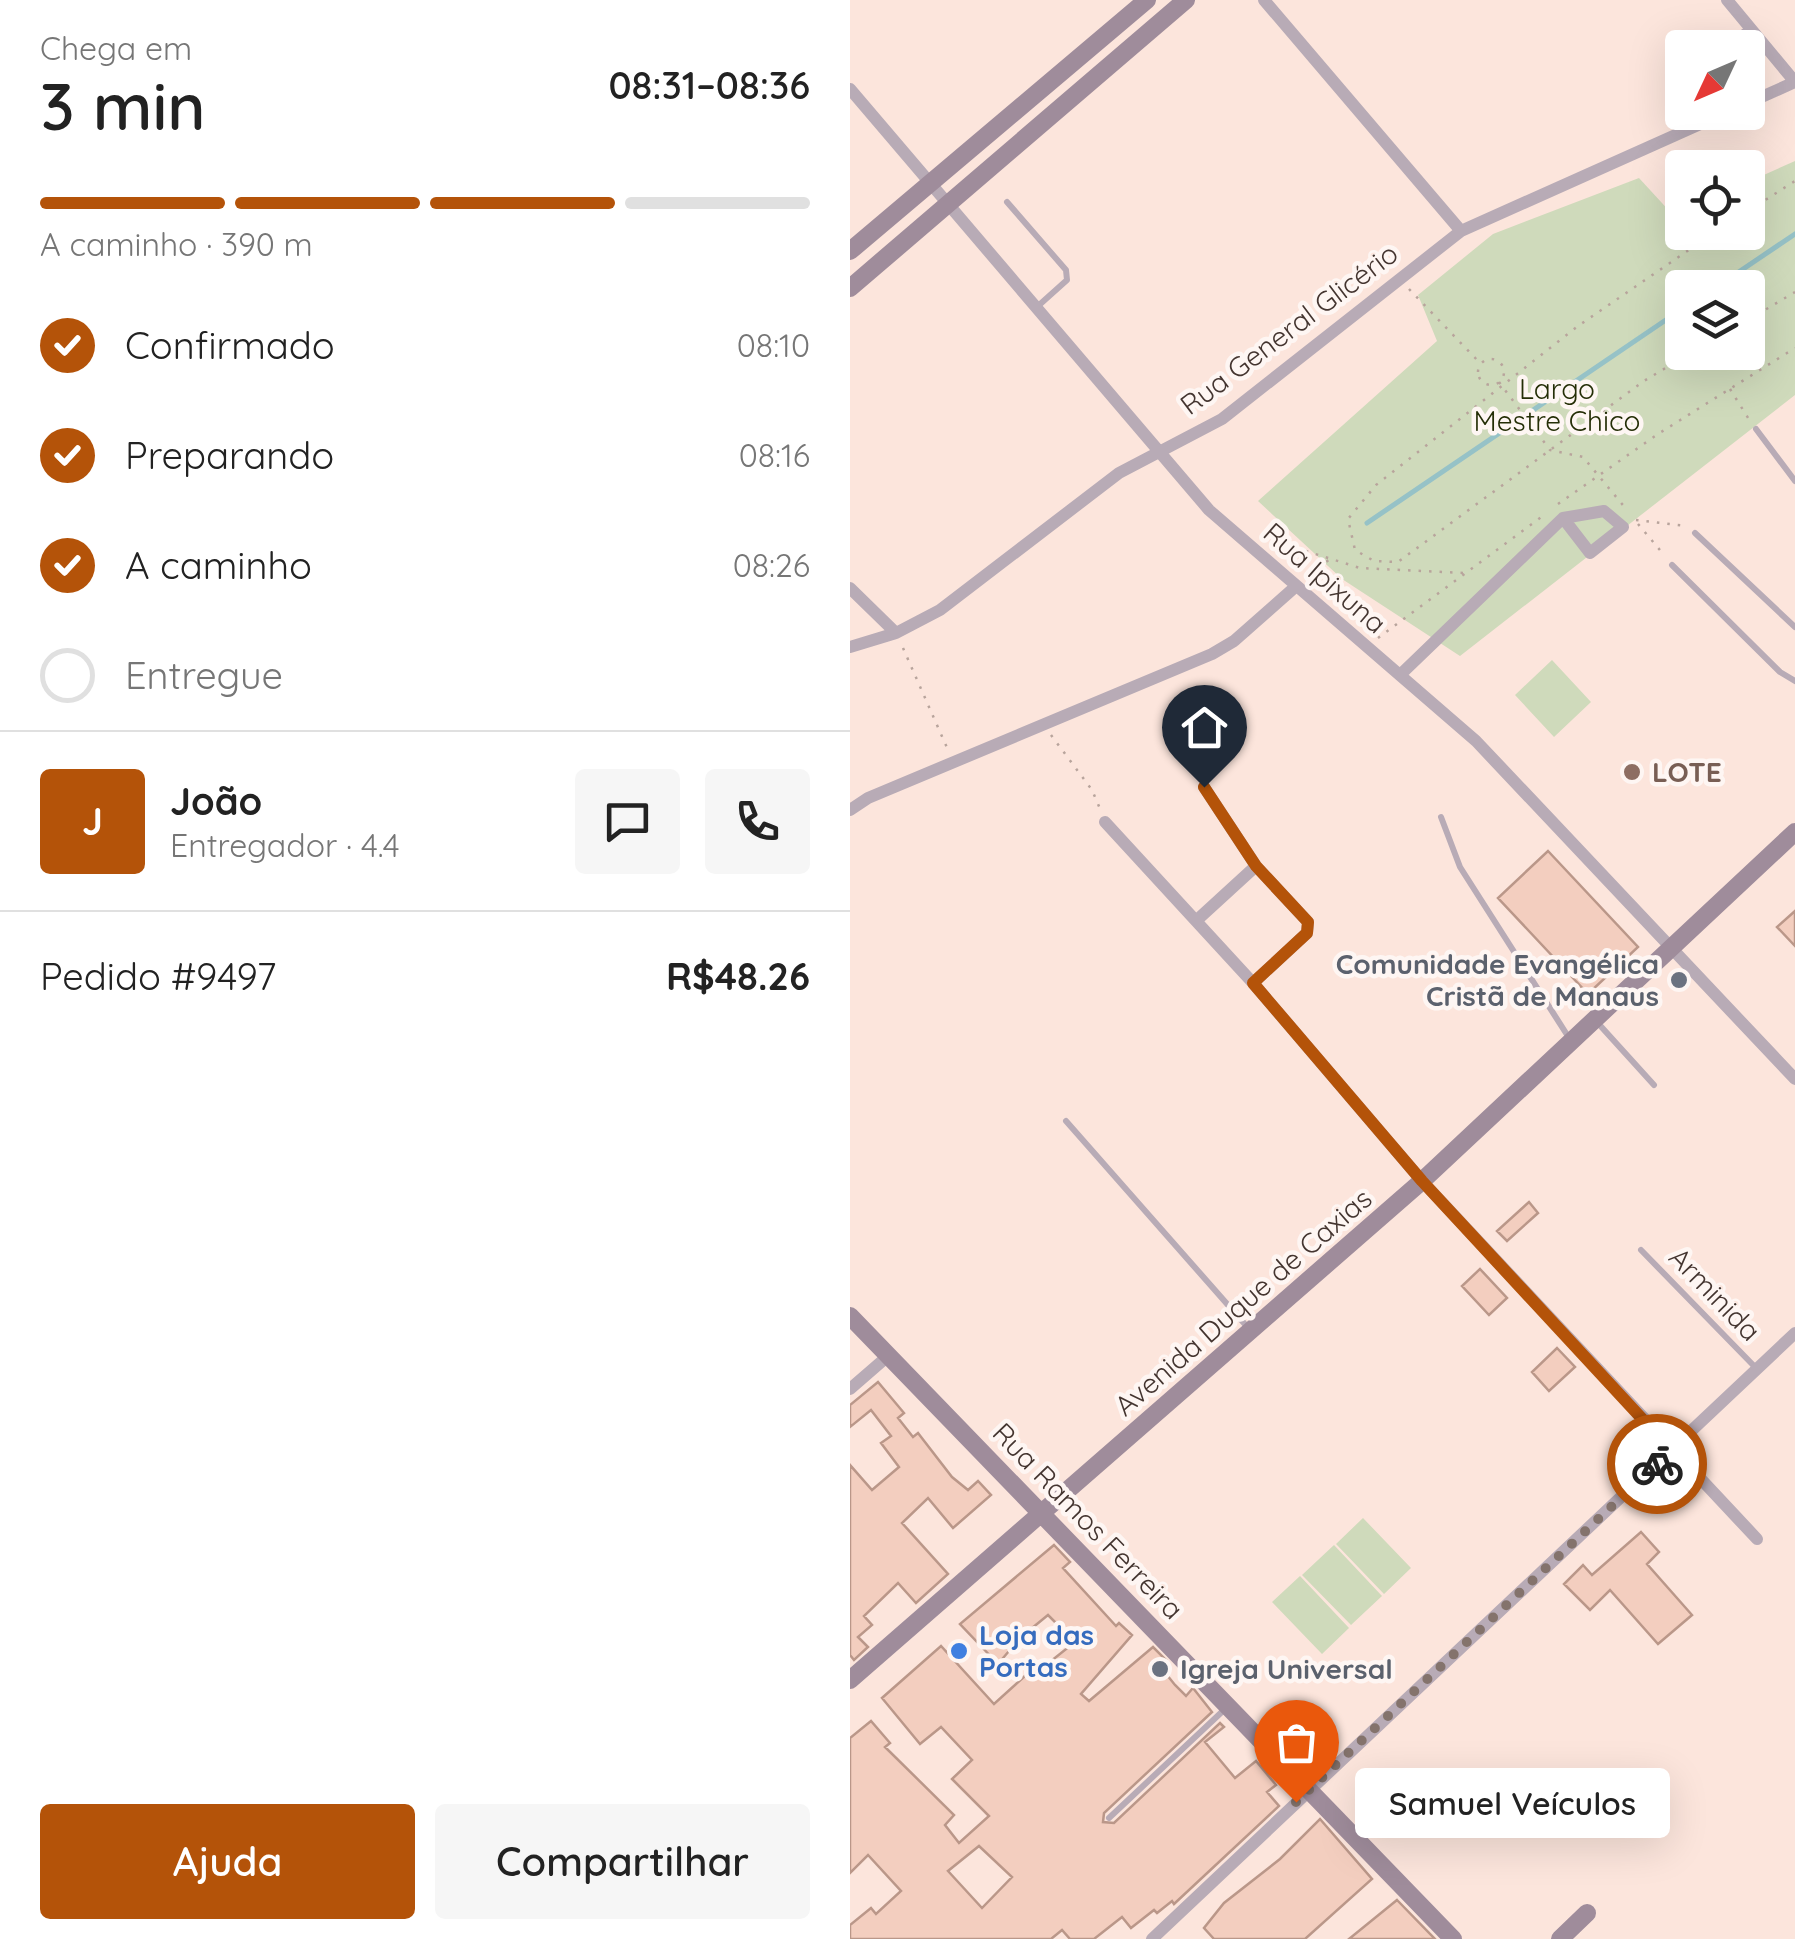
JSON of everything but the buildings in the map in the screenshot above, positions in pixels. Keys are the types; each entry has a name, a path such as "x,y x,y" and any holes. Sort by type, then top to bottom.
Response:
{"main road":[{"path":"850,251 1146,0"},
{"path":"850,288 1186,0"},
{"name":"Avenida Duque de Caxias","path":"850,1680 1422,1181 1795,832"},
{"name":"Rua Ramos Ferreira","path":"850,1316 1453,1939"},
{"path":"1560,1939 1587,1913"}],"street":[{"path":"1264,0 1461,231"},
{"path":"1728,0 1795,82 1765,95"},
{"name":"Rua Ipixuna","path":"850,90 1157,452 1294,588 1476,741 1795,1080"},
{"name":"Rua General Glicério","path":"850,647 896,633 940,610 1118,473 1222,419 1461,231 1687,130"},
{"path":"1400,675 1562,518"},
{"path":"850,588 896,633"},
{"path":"850,810 952,762 1212,654 1294,588"},
{"path":"1204,787 1256,866 1309,928 1253,983"},
{"path":"1105,822 1253,983 1422,1181 1758,1539"},
{"path":"1197,920 1256,866"},
{"path":"1152,1939 1795,1332"},
{"path":"850,1389 888,1356"}],"lane":[{"path":"1007,202 1066,270 1067,280 1036,308"},
{"path":"1756,430 1795,481"},
{"path":"1694,533 1795,627"},
{"path":"1672,564 1780,672 1795,681"},
{"path":"1441,817 1460,867 1571,1042"},
{"path":"1595,1020 1654,1084"},
{"path":"1066,1121 1251,1331"},
{"name":"Arminida","path":"1641,1250 1757,1369"},
{"path":"1109,1818 1230,1706"}],"path":[{"path":"1765,200 1795,181"},
{"path":"1665,368 1398,562 1374,561 1356,550 1348,519 1376,484 1578,326 1689,250"},
{"path":"1398,278 1480,364 1480,380 1487,385 1501,384"},
{"path":"1765,310 1795,292"},
{"path":"1366,647 1598,475 1795,348"},
{"path":"1480,364 1487,358 1502,364 1505,372 1501,384"},
{"path":"1501,384 1549,449 1583,457 1672,564"},
{"path":"1729,388 1756,430"},
{"path":"1635,520 1683,523 1694,533"},
{"path":"1259,555 1276,546 1290,546 1360,568 1465,573"},
{"path":"1294,588 1332,557"},
{"path":"896,633 952,762"},
{"path":"1032,728 1036,737 1049,733 1092,790 1105,822"}],"green space":[{"name":"Largo Mestre Chico","path":"1795,161 1795,395 1460,656 1342,579 1258,501 1437,341 1418,295 1493,234 1639,178 1665,206 1665,250 1765,250 1765,174"},
{"path":"1552,660 1591,702 1554,737 1515,695"},
{"path":"1363,1518 1411,1568 1384,1594 1336,1544"},
{"path":"1334,1545 1382,1596 1351,1625 1302,1575"},
{"path":"1300,1576 1349,1628 1322,1654 1272,1602"}],"waterway":[{"path":"1742,270 1795,234"},
{"path":"1367,523 1665,321"}],"way so far":[{"path":"1296,1802 1657,1464"}],"place":[{"name":"LOTE","path":"1632,772"},
{"name":"Comunidade Evangélica Cristã de Manaus","path":"1679,980"},
{"name":"Loja das Portas","path":"959,1651"},
{"name":"Igreja Universal","path":"1160,1669"},
{"name":"Samuel Veículos","path":"1296,1802"}],"route":[{"path":"1204,787 1226,828 1308,922 1307,933 1253,983 1422,1181 1671,1450 1657,1464"}]}
